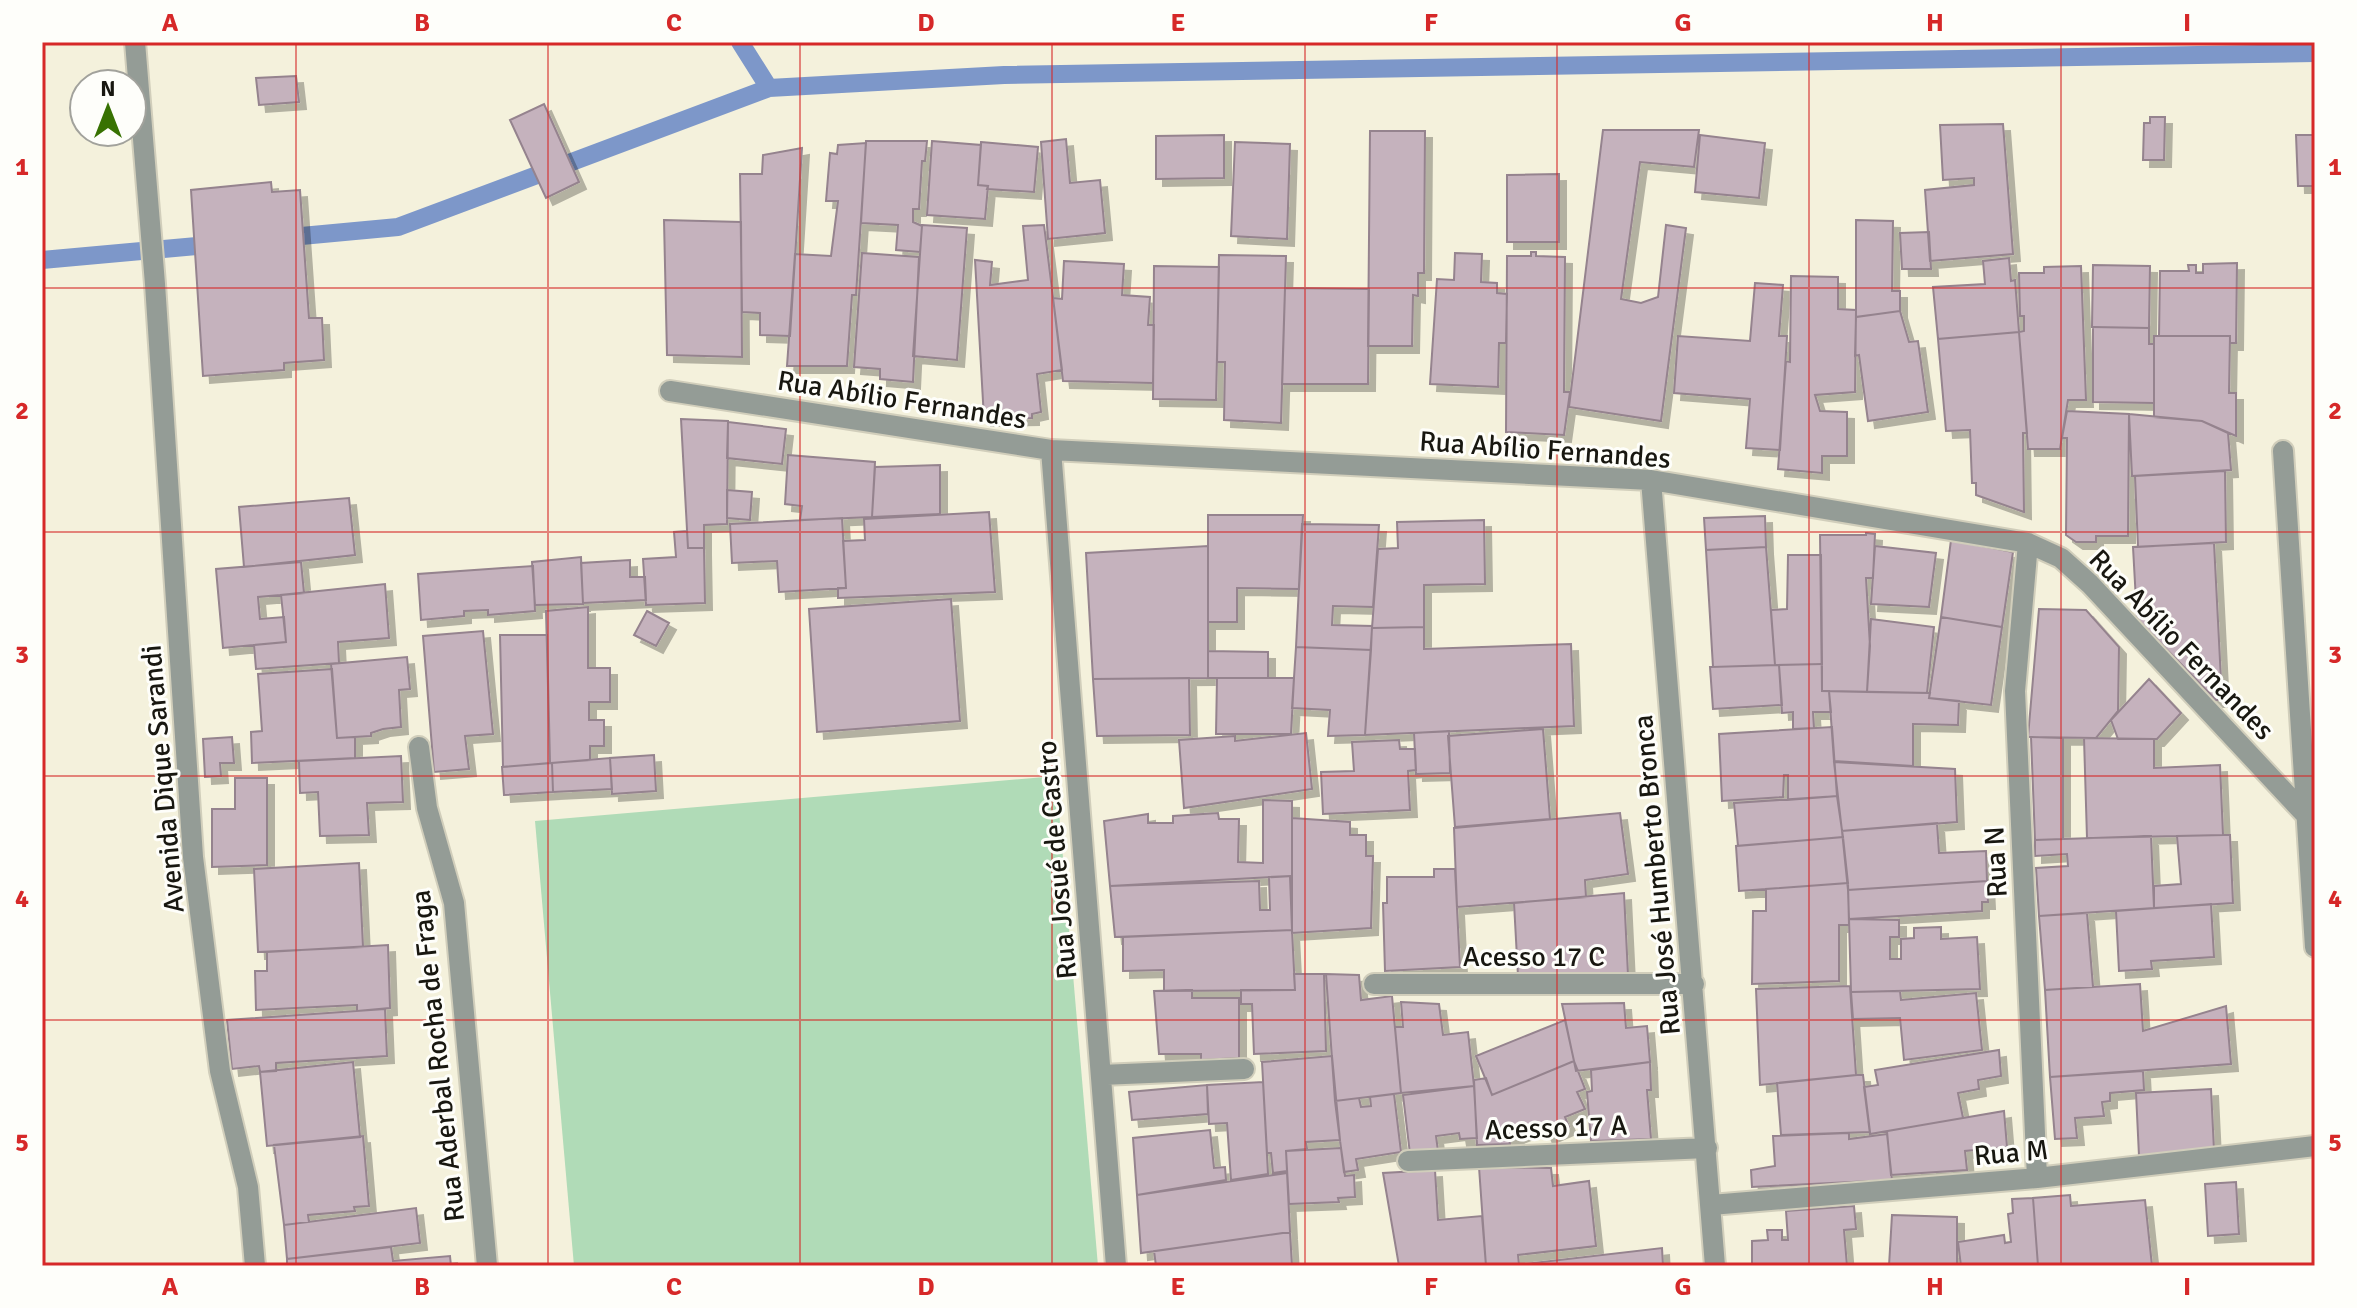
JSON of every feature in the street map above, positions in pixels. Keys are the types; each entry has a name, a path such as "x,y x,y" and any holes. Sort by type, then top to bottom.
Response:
{"street":[{"name":"Avenida Dique Sarandi","path":"135,42 155,284 193,857 220,1071 248,1187 255,1266"},
{"name":"Rua Abílio Fernandes","path":"670,391 1051,450 1651,480 2028,543 2061,558 2090,584 2304,813"},
{"name":"Rua Josué de Castro","path":"1051,450 1116,1266"},
{"path":"2283,451 2315,947"},
{"name":"Rua José Humberto Bronca","path":"1651,480 1715,1266"},
{"name":"Rua N","path":"2028,543 2015,691 2037,1178"},
{"name":"Rua Aderbal Rocha de Fraga","path":"419,747 427,808 454,903 487,1266"},
{"name":"Acesso 17 C","path":"1374,984 1694,984"},
{"path":"1101,1075 1244,1069"},
{"name":"Rua M","path":"1711,1205 2037,1178 2315,1146"},
{"name":"Acesso 17 A","path":"1408,1161 1707,1148"}],"green space":[{"path":"1056,776 1098,1266 574,1266 535,821"}],"building":[{"path":"296,76 299,102 259,105 256,78"},
{"path":"544,104 579,182 546,198 510,120"},
{"path":"2150,117 2165,117 2164,160 2143,160 2144,123 2150,123"},
{"path":"2003,124 2013,254 1930,261 1925,190 1974,185 1974,178 1943,180 1940,125"},
{"path":"1603,130 1699,130 1694,167 1640,162 1621,299 1641,303 1658,297 1666,225 1686,228 1661,421 1569,407"},
{"path":"1370,131 1425,131 1424,273 1418,273 1418,296 1413,295 1412,346 1368,346"},
{"path":"1224,135 1224,178 1156,179 1156,136"},
{"path":"1700,135 1765,143 1759,198 1695,192"},
{"path":"2296,135 2315,135 2315,186 2298,186"},
{"path":"1066,139 1070,183 1100,180 1105,233 1048,239 1041,142"},
{"path":"866,141 927,141 925,161 922,161 919,209 913,209 913,222 922,226 920,252 896,250 898,225 861,223"},
{"path":"932,141 981,145 978,185 988,186 985,219 927,215"},
{"path":"981,142 1038,147 1034,192 987,189 988,186 978,185"},
{"path":"1235,142 1290,144 1287,239 1231,236"},
{"path":"866,143 856,295 852,295 847,366 787,366 795,254 831,256 838,201 826,201 830,153 837,154 838,145"},
{"path":"802,148 790,336 760,335 760,313 742,312 740,174 762,174 763,155"},
{"path":"1559,174 1559,242 1507,242 1507,175"},
{"path":"271,182 272,192 300,190 309,318 322,318 324,360 284,363 284,370 203,376 191,190"},
{"path":"664,220 741,222 742,357 667,355"},
{"path":"1856,220 1893,221 1892,291 1900,291 1900,311 1856,317"},
{"path":"922,225 967,228 957,360 913,356"},
{"path":"1044,225 1062,370 1037,374 1041,412 1032,414 1032,418 984,419 975,260 992,262 990,285 1028,280 1023,226"},
{"path":"1929,232 1931,269 1902,269 1900,233"},
{"path":"1531,252 1536,252 1536,256 1565,257 1564,392 1570,392 1564,435 1506,432 1507,256 1531,256"},
{"path":"862,253 919,257 913,382 880,379 880,369 854,367"},
{"path":"1455,253 1482,254 1481,282 1497,283 1497,293 1507,294 1506,343 1499,343 1498,387 1430,384 1437,279 1454,280"},
{"path":"1219,255 1286,256 1281,423 1224,420 1225,362 1217,362"},
{"path":"2009,258 2011,281 2015,280 2019,332 1938,339 1933,287 1985,284 1983,261"},
{"path":"1064,261 1124,264 1122,295 1150,297 1148,325 1154,325 1153,383 1063,381 1053,298 1062,299"},
{"path":"2237,263 2236,343 2230,343 2230,336 2159,336 2160,271 2189,271 2188,265 2196,265 2196,273 2203,273 2203,264"},
{"path":"2093,265 2150,266 2149,328 2092,327"},
{"path":"1154,266 1219,267 1216,400 1153,399"},
{"path":"2081,266 2086,400 2068,400 2060,449 2028,449 2019,332 2024,331 2024,316 2020,316 2019,273 2044,273 2044,267"},
{"path":"1791,276 1838,277 1838,309 1856,310 1855,392 1815,395 1820,411 1847,412 1847,456 1822,456 1822,473 1778,469 1786,361 1790,362"},
{"path":"1755,283 1783,285 1779,336 1787,336 1780,450 1746,448 1750,399 1674,393 1678,336 1750,341"},
{"path":"1285,288 1369,289 1368,384 1282,384"},
{"path":"1900,311 1909,342 1918,341 1928,412 1868,421 1859,355 1855,356 1856,317"},
{"path":"2093,327 2149,328 2149,344 2154,344 2154,403 2093,402"},
{"path":"2019,332 2027,433 2023,433 2024,512 1976,495 1976,483 1972,483 1970,430 1946,431 1938,339"},
{"path":"2154,336 2230,336 2229,393 2236,393 2236,436 2202,421 2154,417"},
{"path":"2067,411 2129,414 2128,536 2096,536 2096,542 2076,542 2066,535 2067,438 2062,438"},
{"path":"2129,414 2202,421 2228,433 2231,470 2132,476"},
{"path":"681,419 728,421 727,524 704,525 704,548 688,548"},
{"path":"728,422 786,429 782,464 727,458"},
{"path":"788,455 875,462 872,517 800,520 802,506 785,504"},
{"path":"940,465 940,514 872,517 875,467"},
{"path":"2225,471 2226,542 2138,547 2135,476"},
{"path":"727,490 752,492 750,520 727,518"},
{"path":"349,498 355,555 244,567 239,507"},
{"path":"989,512 995,592 838,598 838,588 846,588 843,541 865,540 864,519"},
{"path":"1208,515 1303,515 1299,589 1237,588 1237,622 1208,622"},
{"path":"1765,516 1766,547 1706,550 1704,518"},
{"path":"842,518 846,588 779,592 777,561 732,563 730,524"},
{"path":"1484,520 1485,584 1424,585 1424,627 1372,628 1378,549 1398,548 1397,522"},
{"path":"1302,524 1379,525 1373,607 1333,606 1332,625 1372,626 1371,650 1296,647"},
{"path":"687,531 688,548 704,548 705,603 646,605 643,559 676,557 674,532"},
{"path":"1875,534 1873,578 1866,578 1870,646 1867,692 1822,691 1820,535"},
{"path":"1951,540 2013,552 2002,627 1941,617"},
{"path":"2214,543 2222,700 2216,700 2137,619 2133,547"},
{"path":"1208,546 1208,678 1093,679 1086,553"},
{"path":"1875,546 1936,553 1929,607 1871,604"},
{"path":"1766,547 1775,665 1713,667 1706,550"},
{"path":"1788,555 1821,555 1822,664 1775,665 1771,610 1787,609"},
{"path":"581,557 583,604 535,605 532,562"},
{"path":"630,560 630,577 645,577 646,600 583,603 581,563"},
{"path":"301,562 304,593 258,597 260,619 284,617 286,642 223,648 216,569"},
{"path":"533,566 535,611 488,615 488,610 464,611 464,616 421,620 418,574"},
{"path":"385,584 389,638 338,642 339,663 256,669 254,645 286,642 281,595"},
{"path":"951,599 960,721 817,732 809,609"},
{"path":"588,607 588,668 610,668 610,702 589,702 589,720 604,720 604,746 590,746 590,760 550,763 546,611"},
{"path":"2039,609 2086,610 2119,647 2118,711 2096,738 2028,737"},
{"path":"647,611 669,623 656,646 634,635"},
{"path":"1941,617 2002,627 1991,705 1929,698"},
{"path":"1871,619 1934,627 1927,693 1867,692"},
{"path":"1424,627 1424,649 1571,644 1574,726 1365,735 1372,628"},
{"path":"483,631 493,734 465,736 469,769 434,772 423,636"},
{"path":"500,635 547,635 550,763 503,767"},
{"path":"1296,647 1371,650 1365,735 1328,736 1330,710 1292,708"},
{"path":"1208,651 1268,652 1268,678 1208,678"},
{"path":"407,657 410,689 399,690 401,727 383,729 371,733 371,736 337,738 331,664"},
{"path":"1822,664 1822,691 1829,691 1831,712 1813,712 1814,728 1793,729 1793,712 1782,713 1779,665"},
{"path":"1779,665 1782,705 1713,709 1710,667"},
{"path":"332,669 337,738 355,737 355,758 252,763 251,732 262,731 258,674"},
{"path":"1189,678 1190,735 1097,736 1093,679"},
{"path":"1217,678 1294,678 1291,734 1216,734"},
{"path":"2149,679 2181,713 2157,739 2118,739 2111,720"},
{"path":"1829,691 1930,693 1929,698 1959,701 1958,725 1913,724 1913,766 1834,761"},
{"path":"1832,727 1837,796 1788,800 1788,775 1784,775 1783,797 1722,801 1719,734"},
{"path":"1543,729 1550,819 1455,827 1448,736"},
{"path":"1449,731 1450,773 1416,774 1414,733"},
{"path":"1306,733 1312,789 1184,808 1179,740 1235,736 1235,741"},
{"path":"232,737 234,763 220,763 221,776 205,777 203,739"},
{"path":"2031,737 2063,738 2063,839 2035,840"},
{"path":"2084,738 2154,739 2154,768 2220,765 2223,835 2087,838"},
{"path":"1399,740 1400,749 1415,749 1416,770 1408,771 1410,810 1323,814 1321,772 1354,771 1352,742"},
{"path":"654,755 656,791 612,794 610,758"},
{"path":"401,756 403,802 367,803 369,835 320,836 318,792 300,793 299,761"},
{"path":"610,758 612,789 553,792 552,763"},
{"path":"1834,762 1955,769 1957,822 1842,831"},
{"path":"552,763 553,792 504,795 502,767"},
{"path":"235,778 267,778 267,865 212,867 212,809 235,809"},
{"path":"1837,796 1843,837 1738,846 1734,803"},
{"path":"1263,800 1292,801 1292,876 1110,886 1104,821 1148,814 1148,823 1173,823 1173,816 1218,813 1219,819 1239,819 1238,862 1263,863"},
{"path":"1620,813 1628,874 1585,880 1586,897 1457,907 1454,828"},
{"path":"1292,818 1350,822 1350,835 1366,835 1366,856 1373,856 1371,928 1292,933"},
{"path":"1937,823 1939,853 1986,851 1987,881 1848,890 1842,831"},
{"path":"2230,835 2233,903 2154,908 2154,886 2181,884 2177,836"},
{"path":"2151,836 2154,908 2039,916 2036,868 2068,866 2067,854 2035,856 2035,840"},
{"path":"1843,837 1848,883 1739,891 1736,846"},
{"path":"359,863 363,947 258,952 254,869"},
{"path":"1434,869 1455,869 1460,967 1385,971 1383,903 1387,903 1387,877 1434,877"},
{"path":"1290,876 1292,930 1115,937 1110,886 1259,881 1260,910 1270,910 1269,877"},
{"path":"1987,881 1988,902 1982,902 1982,911 1849,919 1848,890"},
{"path":"1848,883 1849,925 1839,925 1839,981 1752,984 1753,911 1766,911 1766,889"},
{"path":"1624,893 1628,975 1518,976 1514,903"},
{"path":"2211,904 2214,957 2151,961 2152,969 2119,971 2116,911"},
{"path":"2087,913 2093,987 2045,990 2039,916"},
{"path":"1849,919 1899,920 1899,937 1890,937 1890,959 1901,959 1901,939 1914,938 1914,928 1941,927 1941,939 1977,937 1980,989 1851,992"},
{"path":"1292,930 1295,990 1164,991 1164,970 1123,971 1123,937"},
{"path":"388,945 390,1008 357,1011 357,1005 256,1010 255,971 267,971 267,952"},
{"path":"1294,974 1324,974 1326,1051 1254,1054 1252,1004 1241,1004 1241,990 1295,990"},
{"path":"1326,974 1359,975 1361,1000 1392,996 1401,1093 1335,1101"},
{"path":"2140,984 2143,1031 2226,1006 2231,1064 2050,1077 2045,990"},
{"path":"1850,986 1856,1075 1760,1085 1756,989"},
{"path":"1192,990 1192,998 1239,998 1239,1058 1201,1060 1201,1054 1159,1054 1154,991"},
{"path":"1900,991 1901,1000 1976,993 1982,1050 1904,1060 1900,1018 1853,1019 1851,992"},
{"path":"1401,1002 1439,1004 1443,1035 1468,1032 1474,1086 1401,1093 1395,1027 1403,1027"},
{"path":"1624,1003 1626,1028 1647,1026 1650,1062 1576,1071 1562,1004"},
{"path":"385,1009 387,1056 276,1063 276,1071 260,1072 259,1066 232,1069 227,1020"},
{"path":"1565,1020 1574,1061 1492,1095 1476,1056"},
{"path":"1999,1050 2001,1076 1978,1080 1979,1089 1958,1093 1963,1118 1870,1134 1864,1087 1878,1085 1875,1070"},
{"path":"1332,1056 1340,1140 1306,1142 1307,1149 1286,1151 1287,1171 1273,1173 1271,1153 1267,1153 1262,1062"},
{"path":"1574,1061 1585,1089 1577,1092 1585,1109 1565,1117 1569,1127 1546,1137 1542,1126 1509,1139 1510,1144 1477,1145 1474,1080 1486,1078 1492,1095"},
{"path":"353,1062 360,1137 267,1146 260,1072"},
{"path":"1650,1062 1651,1090 1647,1090 1651,1139 1591,1141 1587,1092 1592,1091 1591,1070"},
{"path":"2143,1071 2144,1090 2110,1093 2110,1101 2102,1102 2104,1116 2075,1118 2077,1138 2055,1139 2050,1077"},
{"path":"1863,1075 1870,1132 1781,1135 1777,1083"},
{"path":"1263,1082 1268,1174 1231,1180 1227,1123 1209,1124 1207,1085"},
{"path":"1207,1085 1208,1114 1132,1120 1129,1092"},
{"path":"1474,1086 1477,1138 1460,1139 1459,1133 1436,1136 1438,1151 1410,1154 1403,1095"},
{"path":"2211,1089 2214,1150 2139,1156 2136,1093"},
{"path":"1394,1094 1401,1152 1356,1159 1358,1170 1344,1172 1335,1101 1359,1098 1361,1107 1371,1106 1370,1097"},
{"path":"2004,1111 2007,1147 1965,1151 1967,1170 1891,1175 1887,1131"},
{"path":"1210,1130 1214,1168 1225,1167 1226,1180 1137,1195 1133,1138"},
{"path":"1849,1133 1849,1139 1887,1134 1892,1180 1752,1187 1751,1170 1775,1166 1773,1136"},
{"path":"363,1136 369,1206 354,1207 355,1211 308,1215 309,1222 284,1225 274,1145"},
{"path":"1341,1148 1345,1176 1354,1175 1355,1197 1338,1198 1339,1202 1289,1204 1286,1151"},
{"path":"1479,1167 1551,1168 1553,1186 1589,1181 1596,1246 1518,1255 1519,1265 1486,1266"},
{"path":"1435,1170 1438,1220 1482,1216 1486,1266 1399,1266 1383,1173"},
{"path":"1287,1173 1290,1232 1141,1253 1137,1195"},
{"path":"2236,1182 2239,1234 2208,1236 2205,1184"},
{"path":"2070,1195 2071,1206 2145,1200 2152,1266 2038,1266 2033,1198"},
{"path":"2033,1198 2038,1266 1961,1266 1958,1242 2004,1235 2005,1243 2011,1242 2008,1214 2013,1213 2012,1199"},
{"path":"1854,1206 1856,1229 1844,1230 1847,1266 1752,1266 1752,1241 1768,1240 1767,1230 1782,1230 1782,1240 1788,1240 1786,1211"},
{"path":"416,1208 420,1243 287,1259 284,1225"},
{"path":"1892,1215 1957,1217 1957,1266 1889,1266"},
{"path":"1290,1232 1292,1266 1156,1266 1154,1251"},
{"path":"391,1247 393,1261 450,1256 451,1266 287,1266 287,1259"},
{"path":"1662,1248 1663,1266 1516,1266 1516,1265"}],"waterway":[{"path":"740,42 769,88"},
{"path":"280,238 398,227 769,88 1004,75 2315,53"},
{"path":"42,260 219,244"}]}
